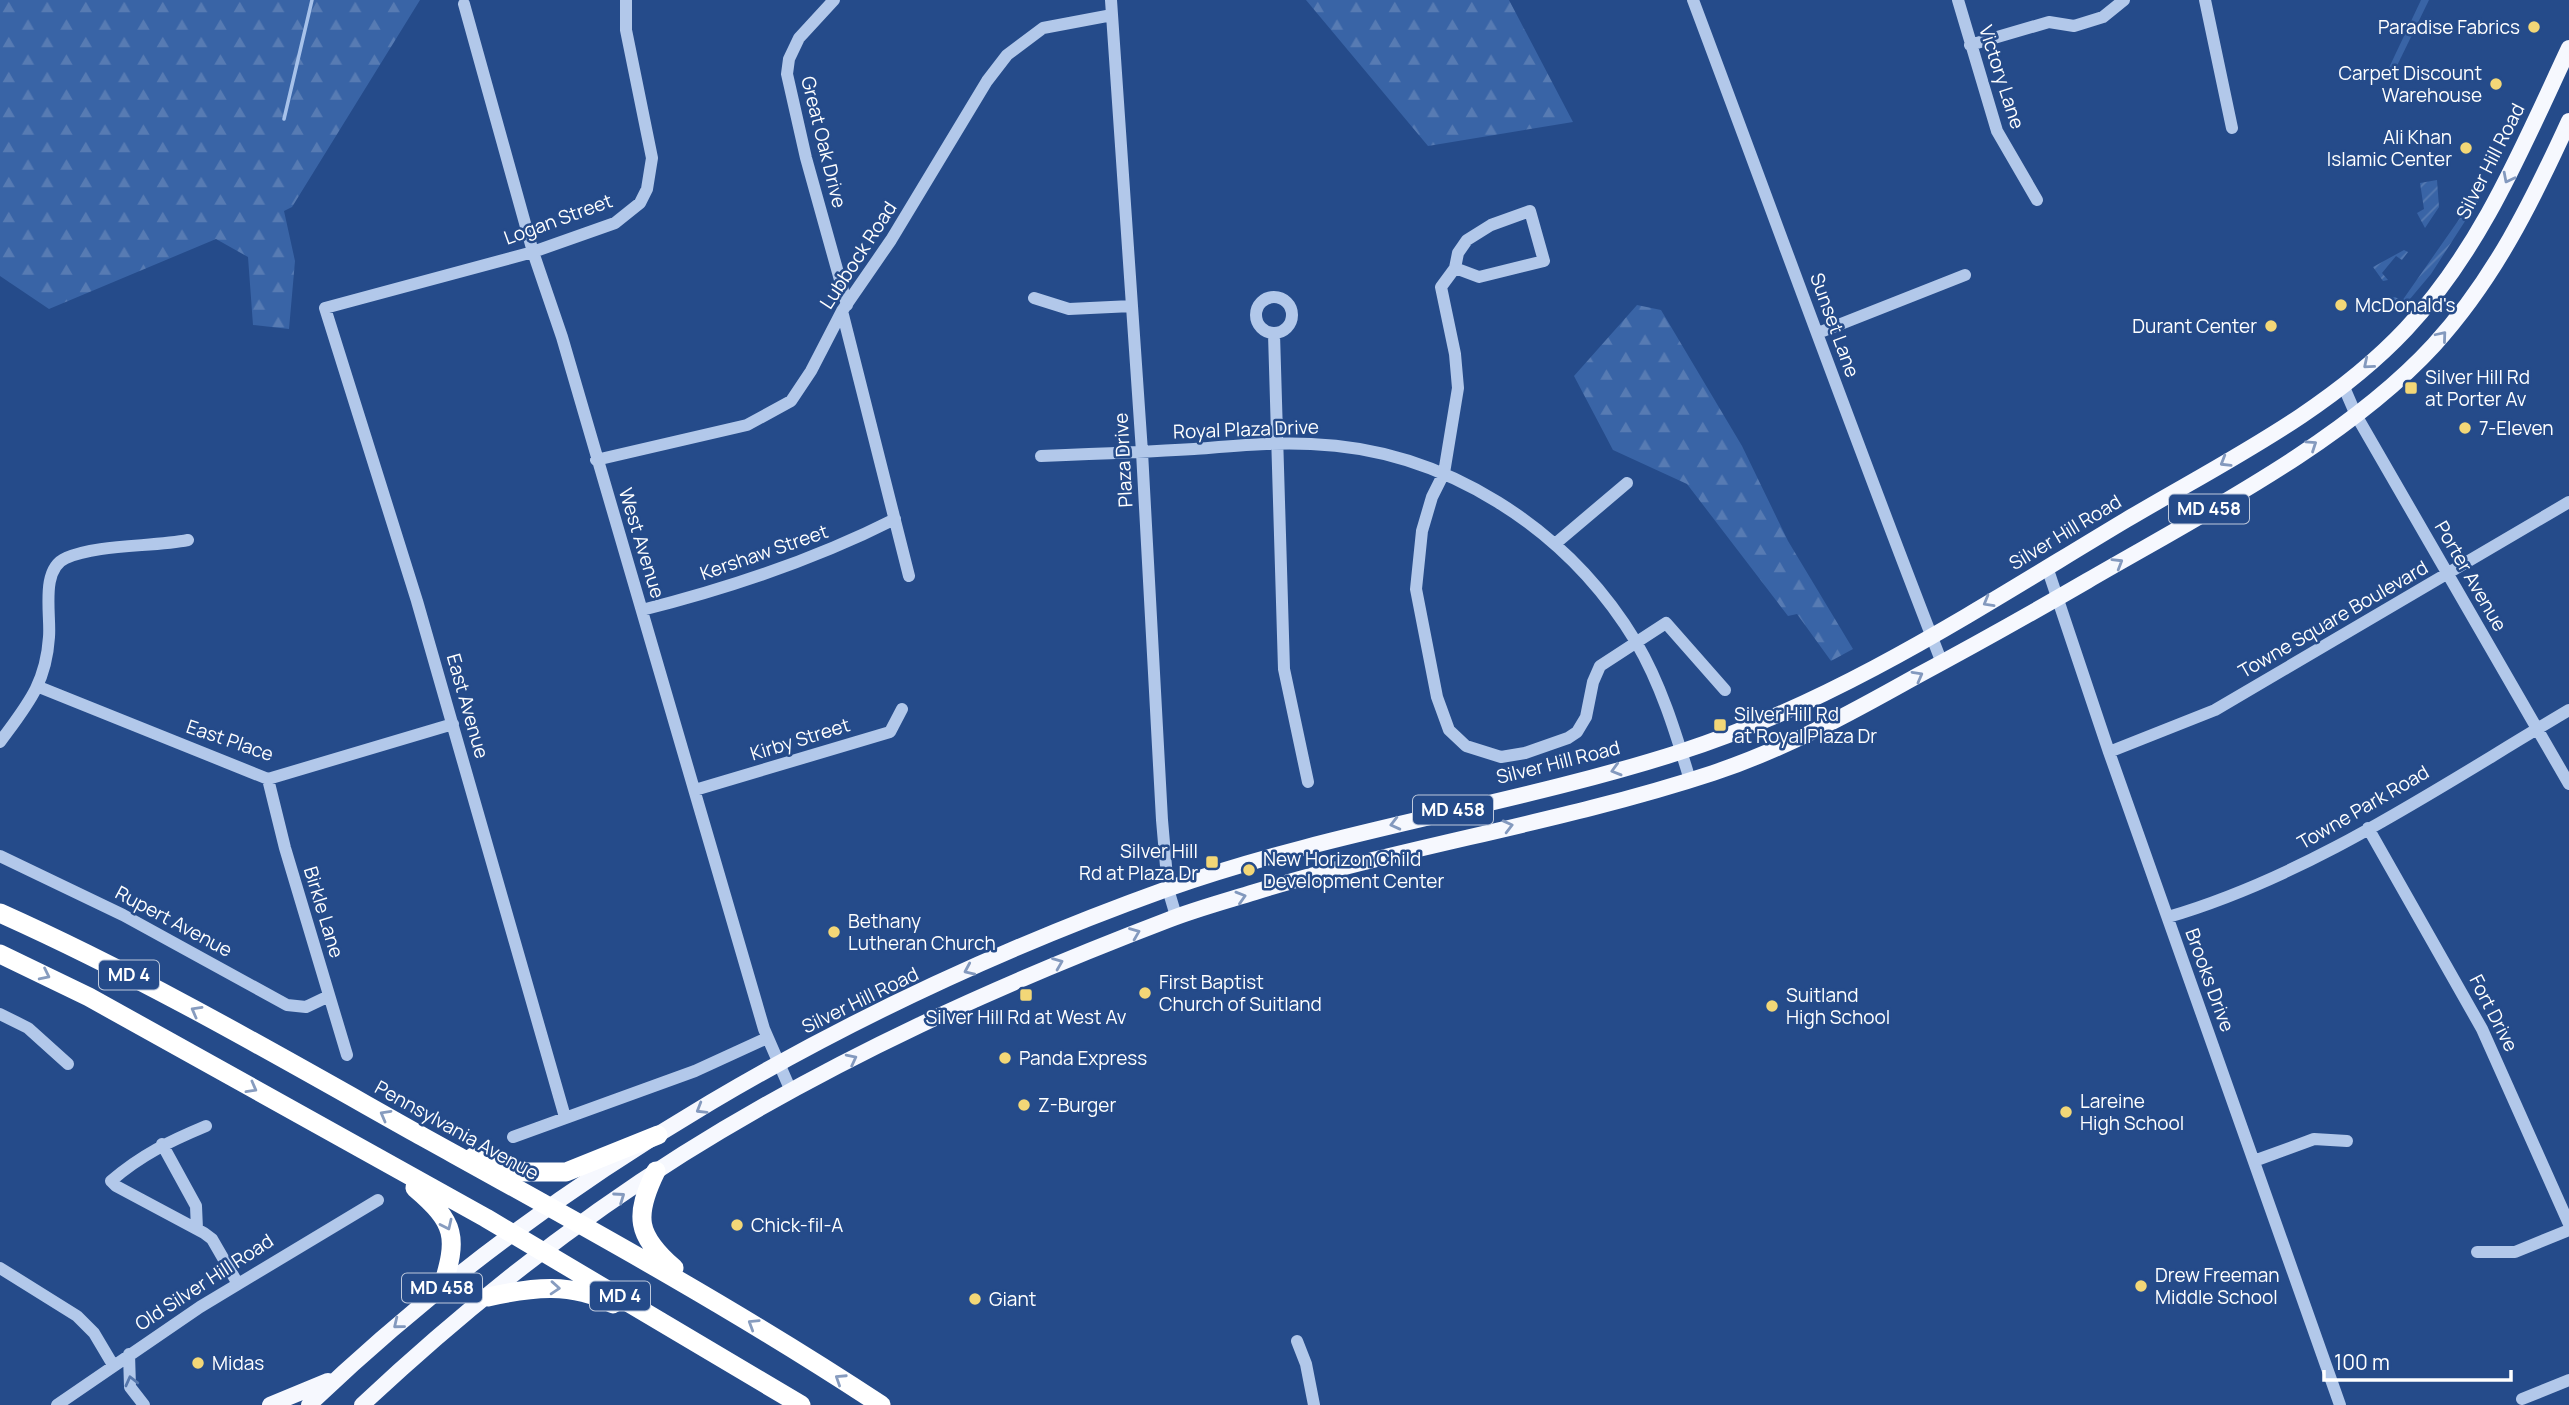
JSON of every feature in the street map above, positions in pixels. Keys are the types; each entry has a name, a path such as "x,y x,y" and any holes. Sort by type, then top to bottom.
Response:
{"highway":[{"name":"Pennsylvania Avenue","path":"0,913 156,989 704,1294 881,1405"},
{"name":"MD 4","path":"0,954 89,997 546,1252 801,1405"},
{"path":"444,1149 517,1170 557,1173 575,1170 658,1135"},
{"path":"382,1160 440,1210 450,1225 453,1246 442,1288"},
{"path":"656,1171 643,1203 644,1234 656,1252 704,1294"},
{"path":"488,1297 532,1288 569,1289 600,1297 640,1319 695,1340"}],"main road":[{"name":"Silver Hill Road","path":"309,1405 442,1288 550,1208 658,1135 778,1065 956,976 1168,889 1333,840 1682,751 1793,708 1931,635 2292,422 2343,385 2406,329 2466,252 2503,188 2569,48"},
{"name":"MD 458","path":"362,1405 488,1297 656,1171 791,1091 977,998 1176,916 1345,866 1690,780 1806,736 2059,598 2239,491 2356,415 2391,387 2434,345 2488,276 2513,237 2569,121"},
{"path":"270,1405 340,1376"}],"street":[{"name":"Logan Street","path":"325,308 533,252 615,223 645,197 651,148 626,30 626,0"},
{"name":"Great Oak Drive","path":"834,0 800,38 789,59 787,74 909,576"},
{"name":"Plaza Drive","path":"1111,0 1168,889 1176,916"},
{"name":"Sunset Lane","path":"1693,0 1818,333 1882,513 1942,663"},
{"name":"Victory Lane","path":"1958,0 1997,131 2037,200"},
{"path":"1970,46 2049,22 2074,26 2103,17 2124,0"},
{"path":"2205,0 2232,128"},
{"name":"West Avenue","path":"464,4 533,252 566,351 768,1038 791,1091"},
{"name":"Lubbock Road","path":"596,460 747,425 785,405 803,385 845,308 891,240 987,82 1014,47 1048,26 1112,15"},
{"path":"1455,268 1479,277 1544,261 1530,211 1475,233 1458,253 1455,268 1441,287 1458,377 1444,472 1432,497 1422,531 1416,589 1422,630 1443,718 1461,743 1478,752 1501,757 1525,753 1568,738 1577,732 1586,717 1600,666 1666,623 1725,690"},
{"path":"1818,333 1965,275"},
{"path":"1034,298 1069,309 1132,306"},
{"name":"East Avenue","path":"325,308 360,411 453,724 565,1117"},
{"path":"1274,334 1283,669 1308,782"},
{"name":"Porter Avenue","path":"2343,385 2356,415 2569,784"},
{"name":"Royal Plaza Drive","path":"1041,456 1312,444 1363,450 1444,472 1517,514 1556,544 1599,591 1637,644 1682,751 1690,780"},
{"path":"1556,544 1627,483"},
{"name":"Towne Square Boulevard","path":"2109,752 2215,710 2569,502"},
{"name":"Kershaw Street","path":"642,611 783,569 845,544 895,519"},
{"path":"0,742 39,687 48,653 49,590 54,568 65,558 92,551 153,547 188,540"},
{"name":"Brooks Drive","path":"2047,567 2109,752 2340,1405"},
{"name":"East Place","path":"39,687 268,779 453,724"},
{"name":"Kirby Street","path":"695,790 890,732 902,709"},
{"name":"Towne Park Road","path":"2168,918 2265,883 2368,828 2569,710"},
{"name":"Birkle Lane","path":"268,779 285,848 347,1055"},
{"name":"Fort Drive","path":"2368,828 2482,1029 2569,1224"},
{"name":"Rupert Avenue","path":"0,856 123,915 287,1004 306,1007 329,996"},
{"path":"0,1014 28,1028 68,1064"},
{"path":"513,1137 695,1071 768,1038"},
{"path":"206,1126 162,1144 136,1159 111,1181 212,1239 238,1283"},
{"path":"2254,1161 2314,1139 2347,1141"},
{"path":"162,1144 196,1206 197,1229"},
{"name":"Old Silver Hill Road","path":"57,1405 238,1283 378,1200"},
{"path":"2477,1252 2515,1252 2569,1230"},
{"path":"0,1268 77,1316 94,1333 113,1365"},
{"path":"1297,1341 1306,1364 1314,1405"},
{"path":"129,1354 131,1387 144,1405"},
{"path":"2522,1399 2569,1380"}],"green space":[{"path":"0,0 420,0 292,207 284,211 295,261 289,329 253,325 248,257 216,239 49,309 0,276"},
{"path":"1306,0 1509,0 1573,122 1428,146"},
{"path":"2421,0 2429,0 2392,76 2386,74"},
{"path":"2437,180 2439,207 2425,228 2417,213 2424,209 2420,183"},
{"path":"2469,196 2478,201 2431,274 2399,312 2388,299 2395,297 2402,301 2467,208 2461,200"},
{"path":"2404,250 2408,252 2402,260 2396,256 2382,273 2388,280 2383,281 2373,267"},
{"path":"1637,305 1661,310 1742,446 1788,541 1853,649 1831,661 1797,614 1788,616 1687,484 1613,450 1574,376"}],"waterway":[{"path":"284,119 312,0"}],"place":[{"name":"Paradise Fabrics","path":"2534,27"},
{"name":"Carpet Discount Warehouse","path":"2496,84"},
{"name":"Ali Khan Islamic Center","path":"2466,148"},
{"name":"McDonald's","path":"2341,305"},
{"name":"Durant Center","path":"2271,326"},
{"name":"Silver Hill Rd at Porter Av","path":"2411,388"},
{"name":"7-Eleven","path":"2465,428"},
{"name":"Silver Hill Rd at Royal Plaza Dr","path":"1720,725"},
{"name":"Silver Hill Rd at Plaza Dr","path":"1212,862"},
{"name":"New Horizon Child Development Center","path":"1249,870"},
{"name":"Bethany Lutheran Church","path":"834,932"},
{"name":"First Baptist Church of Suitland","path":"1145,993"},
{"name":"Silver Hill Rd at West Av","path":"1026,995"},
{"name":"Suitland High School","path":"1772,1006"},
{"name":"Panda Express","path":"1005,1058"},
{"name":"Z-Burger","path":"1024,1105"},
{"name":"Lareine High School","path":"2066,1112"},
{"name":"Chick-fil-A","path":"737,1225"},
{"name":"Drew Freeman Middle School","path":"2141,1286"},
{"name":"Giant","path":"975,1299"},
{"name":"Midas","path":"198,1363"}]}
